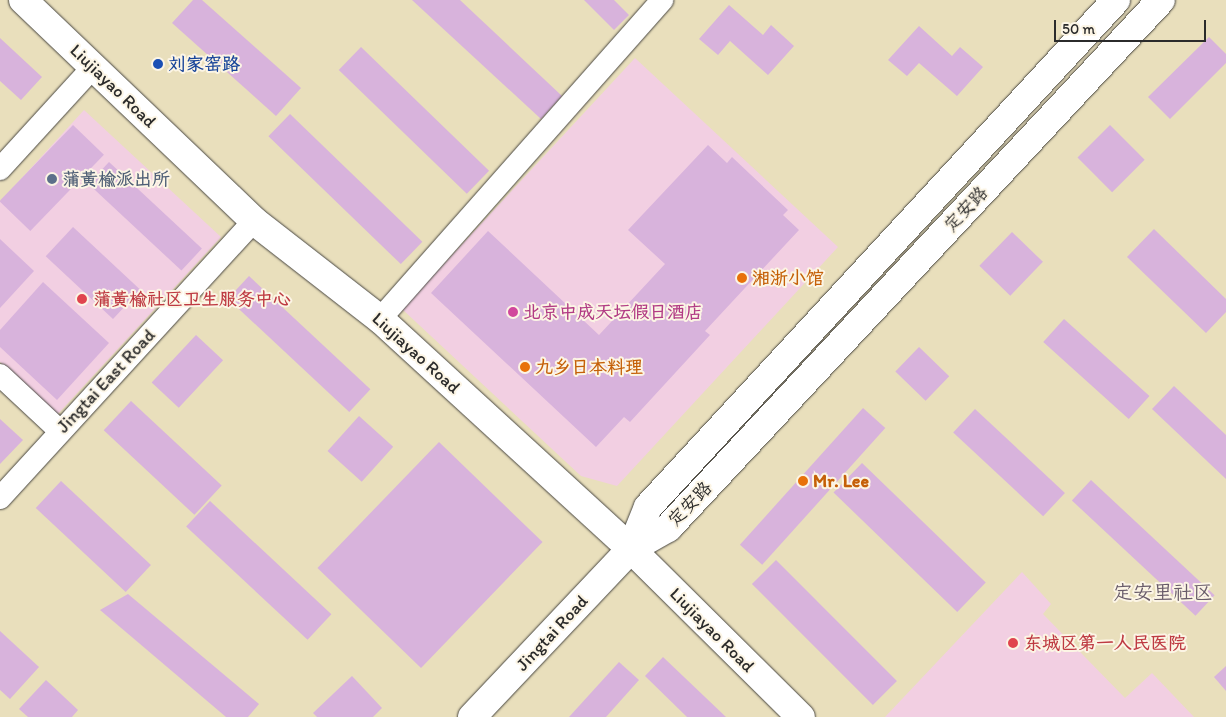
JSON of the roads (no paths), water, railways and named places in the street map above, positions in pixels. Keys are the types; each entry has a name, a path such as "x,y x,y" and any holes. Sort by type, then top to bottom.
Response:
{"street":[{"name":"Liujiayao Road","path":"22,0 254,221 380,319 631,550 801,717"},
{"path":"380,319 662,0"},
{"name":"定安路","path":"631,550 648,507 1116,0"},
{"name":"定安路","path":"631,550 668,528 1161,0"},
{"path":"0,169 92,66"},
{"name":"Jingtai East Road","path":"0,498 254,221"},
{"path":"0,374 60,431"},
{"name":"Jingtai Road","path":"472,717 631,550"}],"place":[{"name":"刘家窑路","path":"158,64"},
{"name":"蒲黄榆派出所","path":"52,179"},
{"name":"湘浙小馆","path":"742,278"},
{"name":"蒲黄榆社区卫生服务中心","path":"82,299"},
{"name":"北京中成天坛假日酒店","path":"513,312"},
{"name":"九乡日本料理","path":"525,367"},
{"name":"Mr. Lee","path":"803,481"},
{"name":"东城区第一人民医院","path":"1013,643"}],"district":[{"name":"定安里社区","path":"1163,592"}]}
